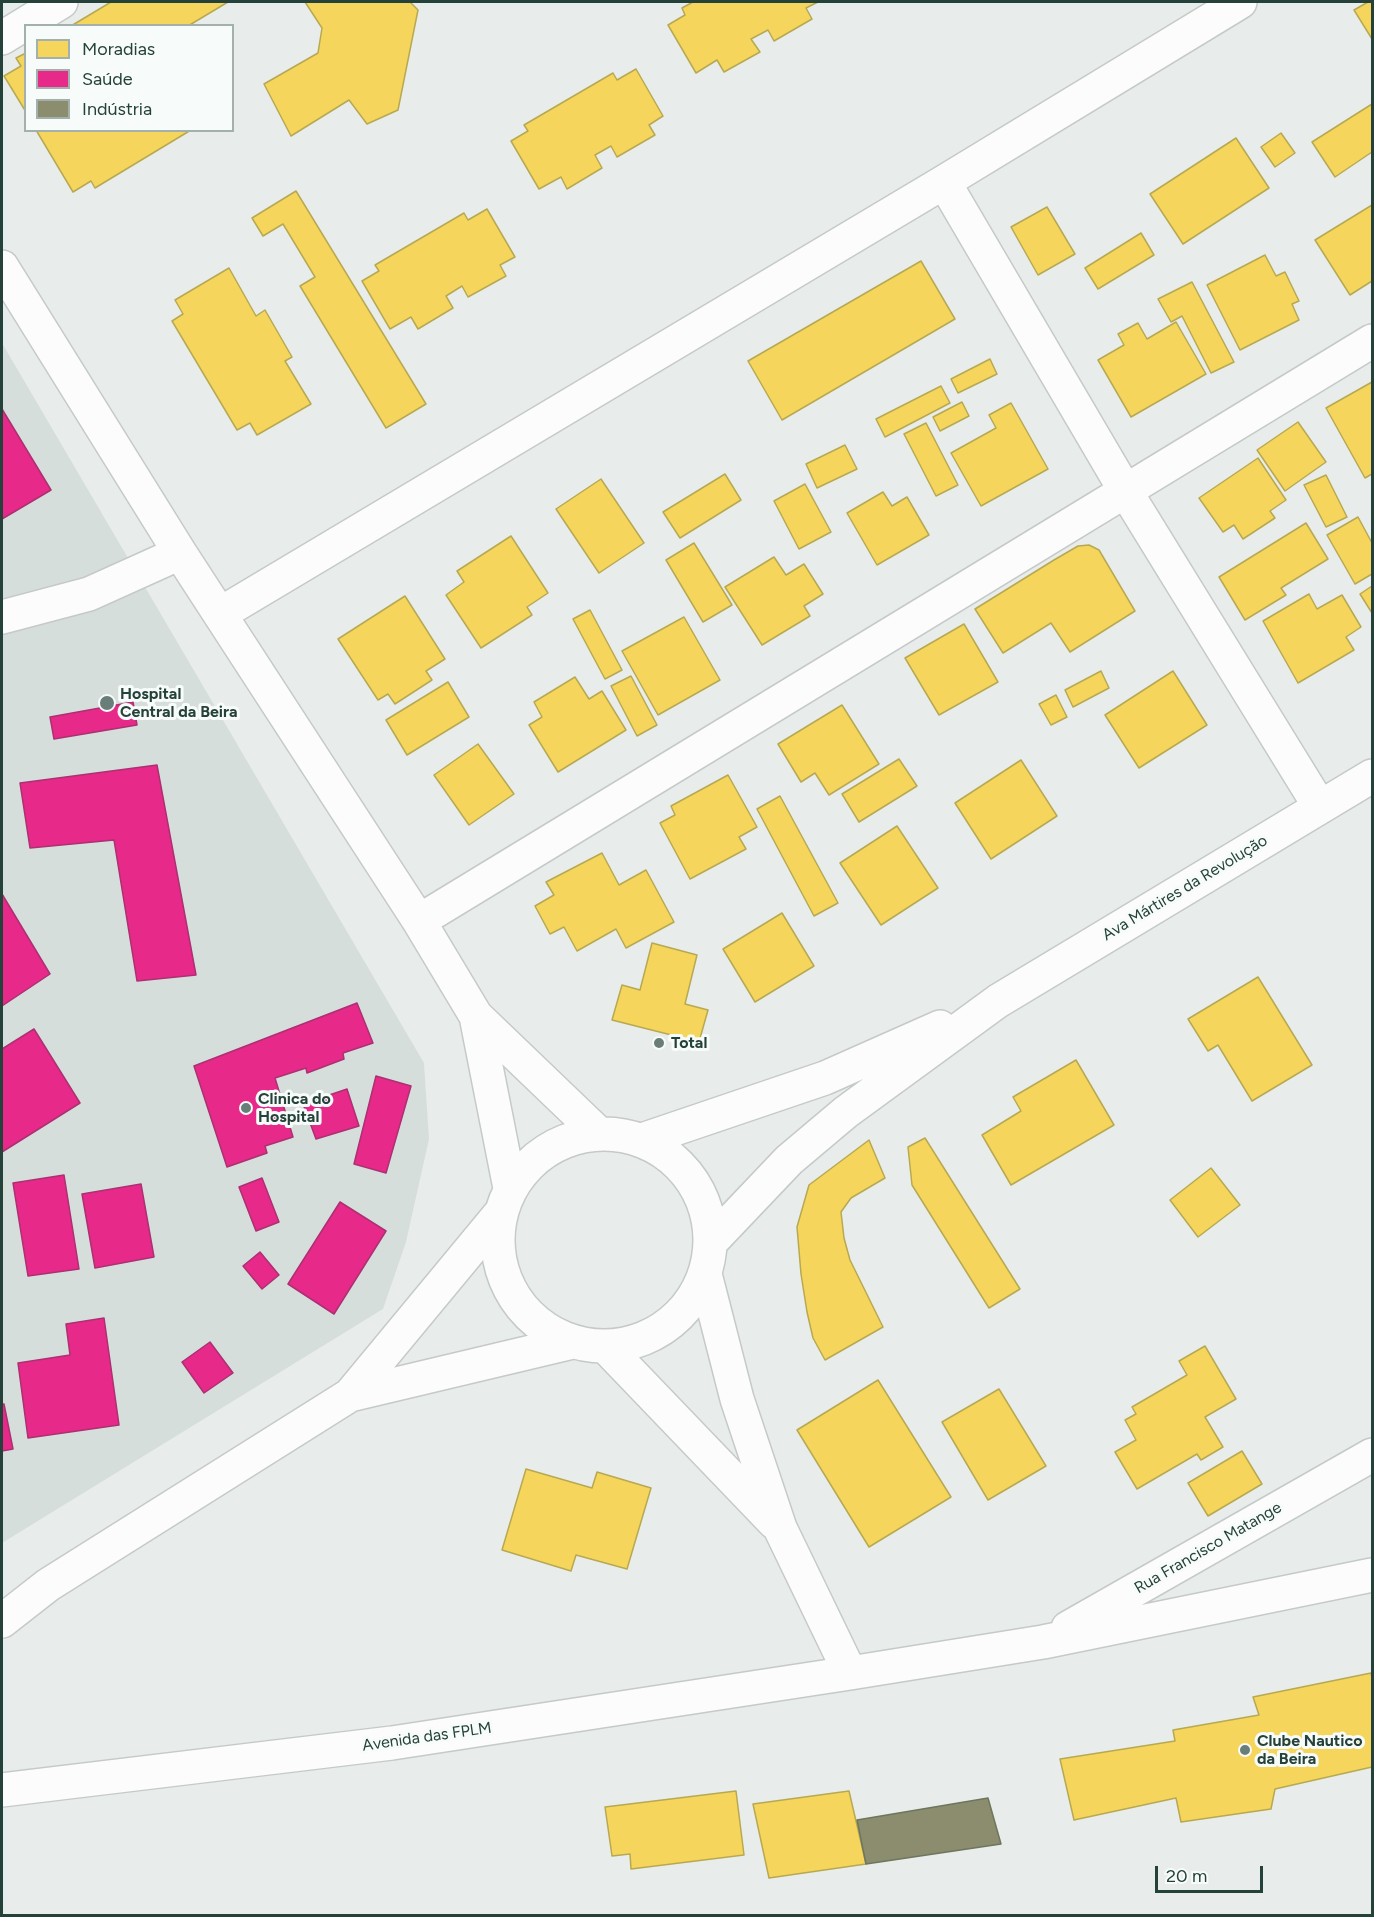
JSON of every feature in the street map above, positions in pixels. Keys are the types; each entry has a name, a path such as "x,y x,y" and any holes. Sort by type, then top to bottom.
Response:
{"street":[{"path":"25,24 61,2"},
{"path":"220,614 944,182 1240,2"},
{"path":"2,38 24,25"},
{"path":"944,182 1126,492 1320,807"},
{"path":"2,267 180,553 419,921 476,1016 598,1133"},
{"path":"419,921 1372,341"},
{"path":"2,617 89,594 180,553"},
{"name":"Ava Mártires da Revolução","path":"998,1001 1372,776"},
{"path":"642,1140 825,1078 998,1001"},
{"path":"711,1242 805,1146 846,1112 998,1001"},
{"path":"350,1395 504,1201 532,1160 563,1141 598,1133 621,1134 642,1140 671,1156 693,1180 707,1209 711,1242 705,1274 690,1303 667,1326 638,1341 606,1347 573,1342 544,1328 520,1307 503,1279 496,1248 504,1201 476,1016"},
{"path":"705,1274 737,1399 780,1527 850,1673"},
{"path":"2,1621 48,1585 350,1395 573,1342"},
{"path":"606,1347 780,1527"},
{"name":"Rua Francisco Matange","path":"1043,1642 1372,1455"},
{"name":"Avenida das FPLM","path":"2,1790 392,1743 850,1673 1043,1642 1372,1575"},
{"path":"2,1598 48,1585"}],"shaded area":[{"name":"Hospital Central da Beira","path":"2,343 424,1063 429,1139 406,1242 383,1309 2,1543"}],"building: Moradias":[{"path":"111,2 228,2 191,24 74,24"},
{"path":"305,2 410,2 418,10 398,110 367,124 349,100 291,136 264,84 318,53 322,28"},
{"path":"693,2 818,2 806,8 812,19 774,41 768,30 751,39 760,52 724,72 717,60 696,73 668,25 685,15 682,8"},
{"path":"1372,2 1372,39 1354,10"},
{"path":"24,54 24,109 4,76 21,66 16,58"},
{"path":"636,69 663,116 649,125 655,135 617,157 611,146 595,155 602,168 567,189 561,177 539,189 511,141 528,131 524,125 613,73 617,80"},
{"path":"1372,104 1372,152 1335,177 1312,142"},
{"path":"37,132 188,132 95,188 91,181 73,192"},
{"path":"1281,133 1295,153 1275,167 1261,147"},
{"path":"1236,138 1269,188 1183,244 1150,194"},
{"path":"296,191 426,404 386,428 300,286 315,277 283,224 263,236 252,218"},
{"path":"1372,205 1372,281 1350,295 1315,240"},
{"path":"1047,207 1075,254 1038,275 1011,227"},
{"path":"487,209 515,257 500,265 506,276 468,297 462,286 446,296 453,308 418,329 411,317 390,329 362,281 379,271 375,265 464,213 468,220"},
{"path":"1141,233 1154,255 1098,289 1085,268"},
{"path":"1265,255 1276,276 1285,272 1299,301 1292,304 1299,320 1240,350 1207,285"},
{"path":"921,261 955,319 782,420 748,361"},
{"path":"229,268 256,316 265,310 292,357 285,361 311,404 257,435 250,423 237,430 172,321 183,314 175,300"},
{"path":"1192,282 1234,362 1211,373 1182,316 1171,322 1158,299"},
{"path":"1176,322 1206,374 1131,417 1098,360 1124,345 1118,334 1138,323 1147,339"},
{"path":"990,359 997,374 958,393 951,379"},
{"path":"1372,382 1372,474 1365,478 1326,408"},
{"path":"941,386 950,403 885,437 876,419"},
{"path":"962,402 969,416 940,431 933,417"},
{"path":"1011,403 1048,469 981,506 951,453 996,428 989,415"},
{"path":"1298,422 1326,462 1285,491 1257,450"},
{"path":"926,423 958,485 936,496 904,434"},
{"path":"845,445 857,469 817,488 806,464"},
{"path":"1258,458 1286,500 1270,511 1275,518 1243,539 1234,525 1223,532 1199,498"},
{"path":"725,474 741,500 680,538 663,512"},
{"path":"1326,475 1347,517 1326,527 1304,485"},
{"path":"601,479 644,543 599,573 556,509"},
{"path":"805,484 831,532 799,549 774,501"},
{"path":"883,492 892,506 907,497 929,535 877,565 847,513"},
{"path":"1358,517 1372,543 1372,574 1355,584 1327,535"},
{"path":"1306,523 1328,559 1281,588 1286,595 1245,620 1219,577"},
{"path":"511,536 548,593 527,607 532,615 481,648 446,595 464,582 457,571"},
{"path":"694,543 732,605 703,622 666,560"},
{"path":"1089,545 1099,550 1135,611 1070,652 1051,623 1003,653 975,609 1078,546"},
{"path":"774,557 786,575 804,564 823,594 804,606 810,616 762,645 725,587"},
{"path":"1372,586 1372,613 1360,594"},
{"path":"1309,594 1317,609 1342,595 1361,627 1346,637 1354,650 1298,683 1263,621"},
{"path":"405,596 445,659 426,671 432,680 395,704 388,694 378,700 338,639"},
{"path":"590,610 622,670 605,679 573,619"},
{"path":"684,617 720,680 658,715 622,651"},
{"path":"964,624 998,682 939,715 905,658"},
{"path":"1101,671 1109,688 1073,707 1065,690"},
{"path":"1173,671 1207,725 1139,768 1105,715"},
{"path":"631,676 657,725 637,736 611,686"},
{"path":"575,677 589,699 602,691 626,730 558,772 529,725 542,717 534,702"},
{"path":"448,682 469,717 407,755 386,720"},
{"path":"1056,695 1067,717 1051,725 1039,704"},
{"path":"842,705 879,764 829,795 815,773 801,782 778,744"},
{"path":"478,744 514,794 469,825 434,775"},
{"path":"899,759 917,786 859,822 842,794"},
{"path":"1021,760 1057,816 991,859 955,803"},
{"path":"728,775 757,827 739,837 746,849 690,879 660,823 675,815 671,806"},
{"path":"780,796 838,903 814,916 757,809"},
{"path":"897,826 938,888 881,925 840,863"},
{"path":"602,853 619,885 646,870 674,922 626,948 616,929 577,951 564,927 550,934 535,906 554,895 546,882"},
{"path":"782,913 814,966 755,1002 723,949"},
{"path":"652,943 697,955 685,1004 708,1010 699,1042 612,1020 622,985 640,990"},
{"path":"1258,977 1312,1065 1252,1101 1218,1045 1208,1051 1188,1019"},
{"path":"1076,1060 1114,1125 1011,1185 982,1135 1021,1111 1013,1097"},
{"path":"925,1138 1020,1289 989,1308 912,1185 908,1147"},
{"path":"869,1140 885,1178 851,1198 841,1212 844,1238 850,1260 883,1327 825,1360 813,1338 807,1312 797,1227 809,1185"},
{"path":"1211,1168 1240,1205 1198,1237 1170,1200"},
{"path":"1205,1346 1236,1399 1205,1417 1223,1447 1201,1460 1197,1454 1137,1489 1115,1452 1136,1440 1125,1420 1136,1414 1132,1407 1187,1375 1179,1361"},
{"path":"878,1380 951,1497 869,1547 797,1430"},
{"path":"999,1389 1046,1466 988,1500 942,1422"},
{"path":"1242,1451 1262,1484 1208,1516 1188,1483"},
{"path":"526,1469 592,1488 597,1472 651,1488 627,1569 576,1555 571,1571 502,1550"},
{"name":"Clube Nautico da Beira","path":"1371,1673 1372,1767 1275,1789 1271,1809 1181,1822 1176,1798 1074,1820 1060,1759 1175,1741 1173,1730 1259,1715 1253,1697"},
{"path":"736,1791 744,1855 631,1869 630,1854 612,1856 605,1807"},
{"path":"849,1791 866,1864 769,1878 753,1804"}],"building: Saúde":[{"path":"2,409 51,490 2,519"},
{"path":"133,702 137,725 54,739 50,717"},
{"path":"157,765 196,975 137,981 114,840 30,848 20,783"},
{"path":"2,894 50,974 2,1006"},
{"name":"Clinica do Hospital","path":"357,1003 373,1043 343,1053 344,1059 307,1073 306,1068 275,1078 293,1137 265,1146 267,1153 227,1167 194,1066"},
{"path":"34,1029 80,1103 2,1152 2,1049"},
{"path":"376,1076 411,1086 386,1173 354,1164"},
{"path":"347,1089 359,1126 316,1139 303,1104"},
{"path":"64,1175 79,1269 28,1276 13,1183"},
{"path":"262,1178 279,1222 256,1231 239,1187"},
{"path":"141,1184 154,1257 95,1268 82,1194"},
{"path":"340,1202 386,1231 334,1314 288,1284"},
{"path":"260,1252 279,1275 262,1289 243,1266"},
{"path":"104,1318 119,1425 28,1438 18,1363 70,1355 66,1324"},
{"path":"210,1342 233,1373 204,1393 182,1362"},
{"path":"2,1404 4,1404 13,1449 2,1451"}],"building: Indústria":[{"path":"988,1798 1001,1844 866,1864 857,1820"}],"place":[{"name":"Hospital Central da Beira","path":"107,703"},
{"name":"Total","path":"659,1043"},
{"name":"Clinica do Hospital","path":"246,1108"},
{"name":"Clube Nautico da Beira","path":"1245,1750"}]}
